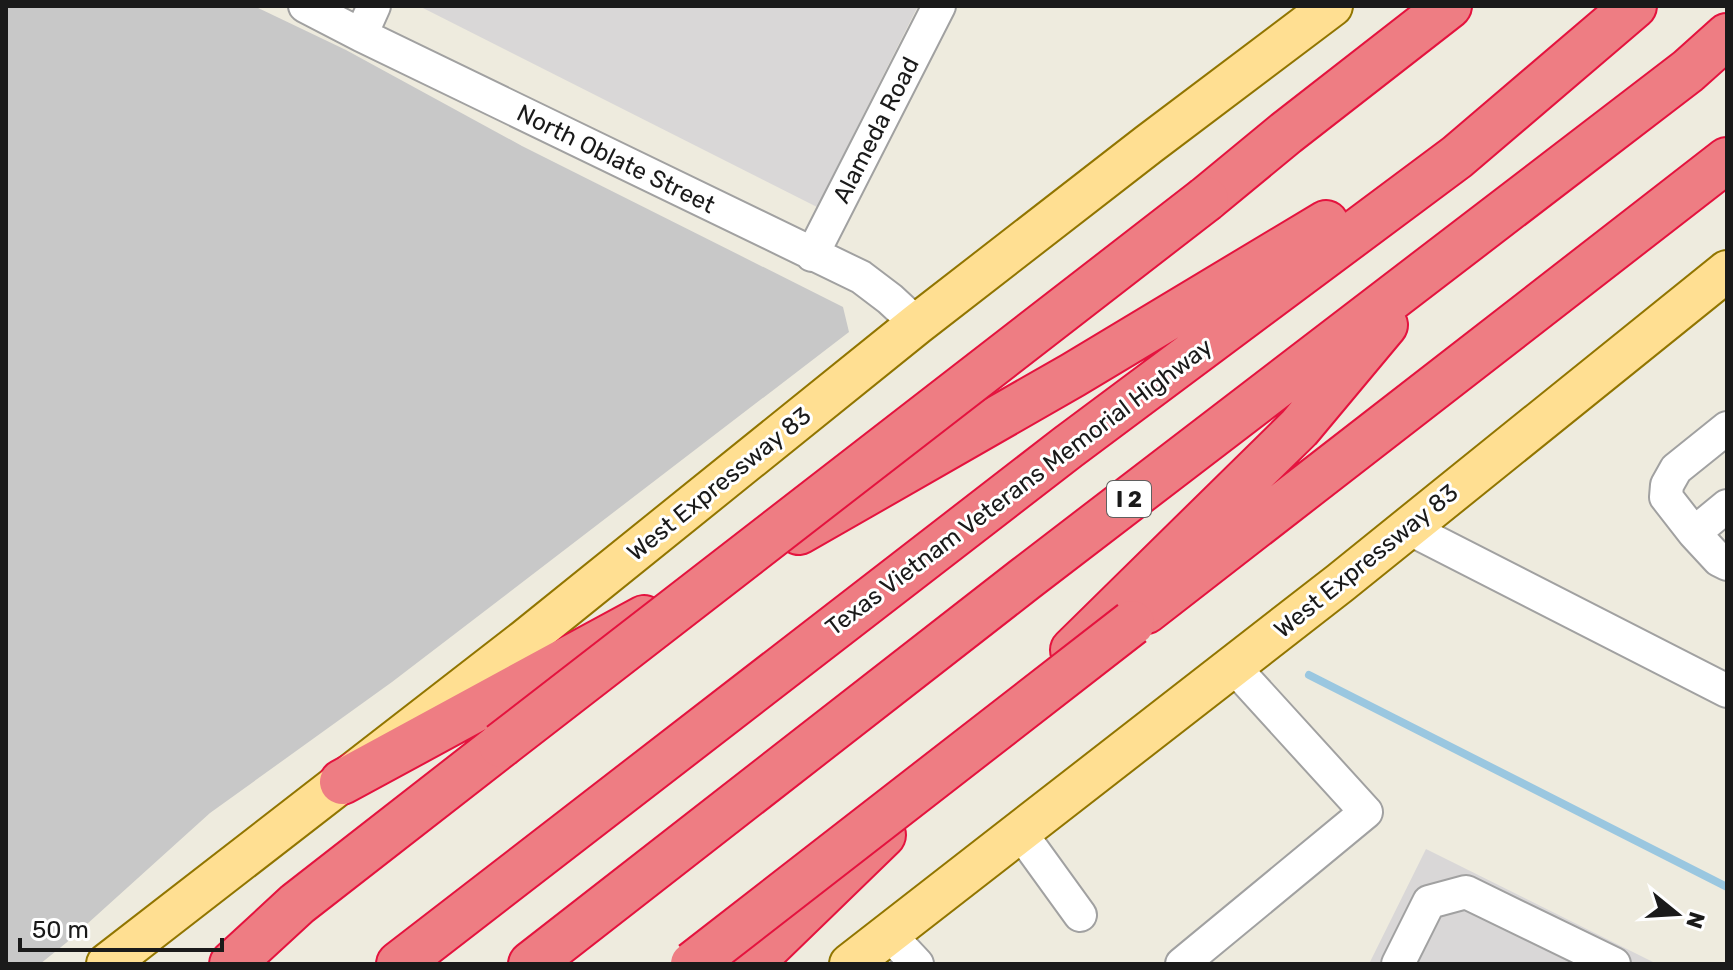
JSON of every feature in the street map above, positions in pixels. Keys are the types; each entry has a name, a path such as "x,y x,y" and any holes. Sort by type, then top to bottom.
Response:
{"highway":[{"path":"232,964 297,904 1206,199 1449,6"},
{"name":"Texas Vietnam Veterans Memorial Highway","path":"399,964 1055,457 1457,157 1634,6"},
{"name":"I 2","path":"531,964 1038,569 1688,71 1727,36"},
{"path":"342,782 785,540 1073,375 1362,202 1571,60"},
{"path":"693,964 1727,160"},
{"path":"750,964 1299,428 1438,263"}],"main road":[{"name":"West Expressway 83","path":"107,964 525,640 917,324 1332,6"},
{"name":"West Expressway 83","path":"850,964 1408,528 1727,271"}],"street":[{"name":"North Oblate Street","path":"305,6 861,277 917,324"},
{"path":"361,35 374,6"},
{"name":"Alameda Road","path":"812,255 939,6"},
{"path":"1727,428 1676,469 1667,485 1666,497 1694,533 1719,560 1727,564"},
{"path":"1694,533 1727,506"},
{"path":"1408,528 1727,691"},
{"path":"1182,964 1366,812 1233,666"},
{"path":"1020,832 1080,915"},
{"path":"1398,964 1429,902 1466,892 1614,964"},
{"path":"888,933 917,964"}],"shaded area":[{"path":"6,6 254,6 346,50 522,146 843,307 849,332 392,682 210,813 40,964 6,964"},
{"path":"419,6 918,6 817,207"},
{"path":"1426,849 1657,964 1369,964"}],"waterway":[{"path":"1309,675 1727,887"}]}
